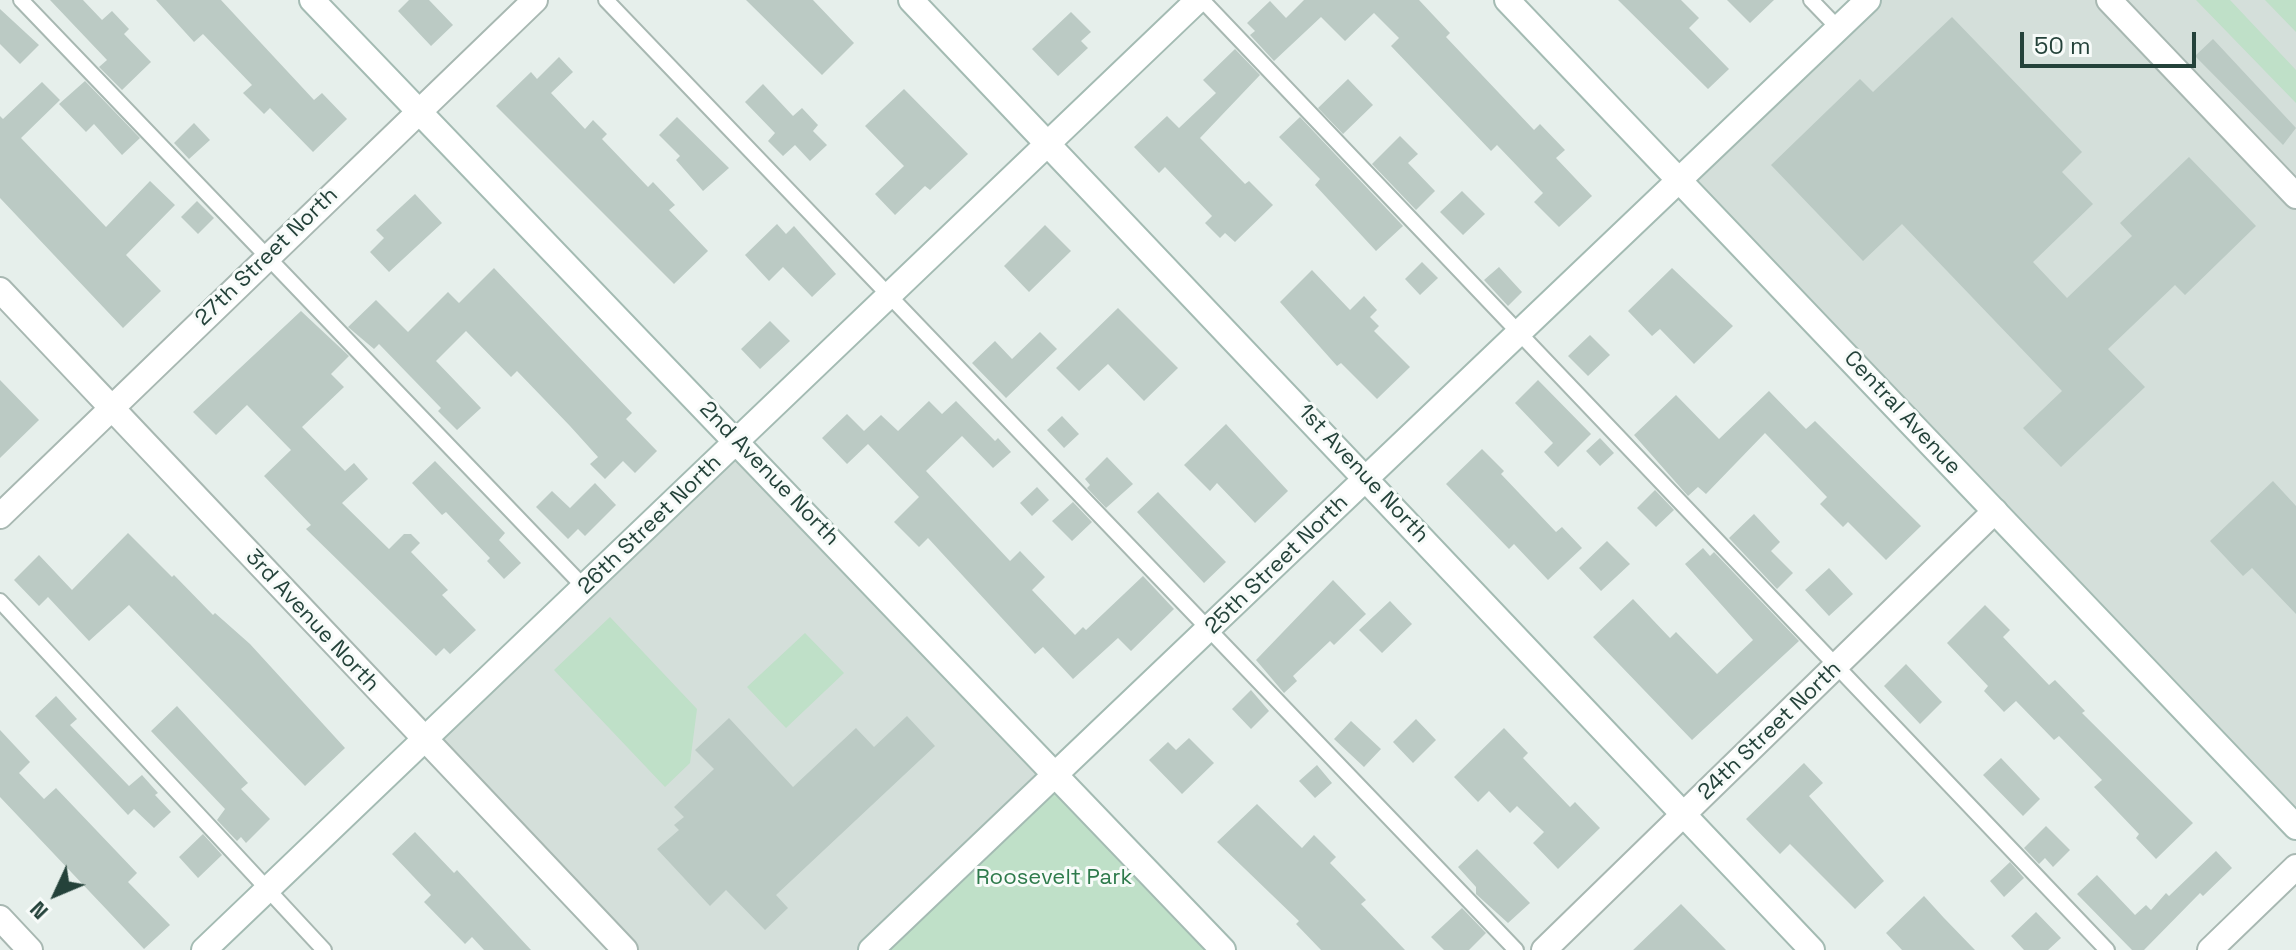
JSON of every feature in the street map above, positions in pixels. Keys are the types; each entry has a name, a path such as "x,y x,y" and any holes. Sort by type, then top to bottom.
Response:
{"street":[{"name":"2nd Avenue North","path":"312,0 738,440 1223,950"},
{"name":"27th Street North","path":"0,516 535,0"},
{"name":"1st Avenue North","path":"911,0 1812,950"},
{"name":"26th Street North","path":"204,950 1200,0"},
{"name":"Central Avenue","path":"1507,0 1680,177 2296,827"},
{"name":"25th Street North","path":"871,950 1868,0"},
{"path":"2109,0 2296,196"},
{"name":"3rd Avenue North","path":"0,290 625,950"},
{"name":"24th Street North","path":"1544,950 1995,511"},
{"path":"2210,950 2296,867"},
{"path":"0,918 30,950"}],"lane":[{"path":"21,0 585,588"},
{"path":"606,0 1516,950"},
{"path":"1200,0 2107,950"},
{"path":"1811,0 1838,28"},
{"path":"0,601 324,950"}],"shaded area":[{"path":"1868,0 2296,0 2296,827 1680,177"},
{"path":"738,440 1056,776 871,950 625,950 424,741"}],"green space":[{"path":"2196,0 2230,0 2296,70 2296,103"},
{"path":"2265,0 2296,0 2296,32"},
{"path":"610,617 697,709 690,763 665,787 554,670"},
{"path":"805,633 844,673 786,728 747,687"},
{"name":"Roosevelt Park","path":"1056,776 1223,950 871,950"}],"building":[{"path":"50,0 83,0 102,20 112,11 129,29 124,34 151,62 122,90 99,67 107,60"},
{"path":"156,0 221,0 314,100 322,93 347,119 313,152 270,108 264,114 243,93 252,85 203,34 194,42"},
{"path":"409,0 429,0 453,25 431,46 398,11"},
{"path":"746,0 813,0 854,43 822,75"},
{"path":"1304,0 1419,0 1450,33 1446,37 1534,130 1540,124 1565,150 1556,158 1592,196 1559,227 1534,202 1543,193 1497,145 1491,151 1391,46 1399,38 1374,13 1345,41 1321,17 1274,61 1250,35 1255,31 1247,23 1270,1 1286,18"},
{"path":"1618,0 1681,0 1699,18 1689,28 1729,69 1708,89"},
{"path":"1727,0 1774,0 1750,23"},
{"path":"0,9 39,45 20,64 0,44"},
{"path":"1071,12 1091,32 1081,41 1088,48 1058,76 1032,49"},
{"path":"1952,17 2082,152 2062,172 2093,204 2033,262 2067,298 2132,236 2120,223 2189,157 2256,226 2185,295 2175,285 2108,349 2145,387 2061,467 2023,428 2062,391 1902,224 1863,261 1771,165 1860,79 1873,92"},
{"path":"2213,39 2296,128 2283,145 2195,56"},
{"path":"1235,49 1260,75 1200,138 1245,184 1249,181 1273,205 1235,242 1225,233 1220,238 1205,223 1212,216 1165,167 1159,173 1134,147 1167,116 1179,128 1216,93 1203,80"},
{"path":"559,57 573,72 551,93 585,129 593,120 607,134 602,139 648,187 653,182 675,205 669,210 708,251 674,284 496,106 531,72 537,79"},
{"path":"1348,79 1373,105 1343,134 1318,108"},
{"path":"85,81 140,138 122,155 94,124 86,132 59,104"},
{"path":"42,82 60,100 21,138 106,227 150,181 175,205 126,255 161,291 123,328 0,198 0,116 3,119"},
{"path":"763,84 793,116 802,108 818,125 813,131 827,145 810,161 795,145 783,156 768,141 775,133 745,102"},
{"path":"904,89 968,154 930,190 925,186 895,215 875,194 904,166 865,126"},
{"path":"677,117 729,168 703,191 676,160 680,156 659,135"},
{"path":"1300,117 1403,226 1376,251 1315,185 1320,179 1279,137"},
{"path":"194,123 210,140 189,159 174,143"},
{"path":"1400,136 1418,154 1408,163 1435,191 1416,210 1372,164"},
{"path":"1462,191 1485,214 1463,235 1440,212"},
{"path":"415,194 442,223 389,272 370,252 384,238 376,230"},
{"path":"197,201 214,218 198,234 181,217"},
{"path":"777,224 786,234 794,226 836,274 812,297 783,267 769,281 745,255"},
{"path":"1045,225 1071,251 1029,292 1004,266"},
{"path":"1422,262 1438,278 1420,295 1405,279"},
{"path":"1499,267 1522,292 1508,306 1484,280"},
{"path":"494,268 632,413 626,419 657,451 635,473 623,461 605,479 590,464 598,457 570,426 517,371 511,377 466,331 436,361 481,408 457,430 438,411 441,408 379,344 374,349 348,327 376,300 408,332 448,292 459,303"},
{"path":"1672,268 1733,326 1694,364 1660,329 1652,336 1628,311"},
{"path":"1312,270 1350,310 1364,296 1377,310 1370,317 1379,326 1374,331 1410,367 1377,399 1341,363 1337,366 1280,302"},
{"path":"1118,308 1178,368 1144,401 1108,364 1079,391 1056,368"},
{"path":"301,311 349,356 331,374 344,387 302,427 345,471 354,463 368,479 342,503 389,549 404,534 411,534 420,543 411,552 448,590 442,595 476,630 450,654 444,648 436,656 306,529 311,525 264,476 291,450 247,405 216,435 193,412"},
{"path":"770,321 790,341 760,369 741,349"},
{"path":"1040,332 1057,349 1006,398 972,363 995,341 1012,359"},
{"path":"1590,335 1610,355 1588,376 1568,356"},
{"path":"0,380 39,420 0,458"},
{"path":"1538,380 1591,434 1558,467 1544,452 1553,443 1515,403"},
{"path":"1769,391 1806,429 1815,421 1921,526 1886,560 1848,522 1843,527 1820,504 1827,497 1765,433 1706,494 1698,487 1688,496 1634,435 1676,395 1719,439"},
{"path":"929,401 942,414 956,401 995,441 998,438 1011,452 993,468 962,436 926,471 1010,561 1020,551 1045,577 1032,590 1075,635 1083,627 1086,630 1143,576 1174,609 1131,651 1118,638 1073,679 1043,647 1035,654 928,538 919,547 894,522 919,497 868,444 847,464 822,438 847,414 864,431 881,415 898,431"},
{"path":"1062,416 1079,434 1064,448 1047,430"},
{"path":"1226,424 1288,491 1255,523 1217,483 1210,491 1184,465"},
{"path":"1600,438 1614,453 1600,466 1586,451"},
{"path":"1482,449 1504,471 1501,474 1556,532 1562,527 1582,548 1548,580 1514,544 1509,549 1446,484"},
{"path":"1107,457 1133,484 1106,508 1087,488 1090,485 1085,479"},
{"path":"435,461 505,533 499,540 521,563 504,579 487,561 490,558 446,512 442,515 412,483"},
{"path":"2273,481 2296,506 2296,614 2252,568 2243,576 2210,541"},
{"path":"595,483 616,505 585,536 578,529 568,539 536,507 552,491 570,508"},
{"path":"1037,487 1049,500 1032,516 1020,503"},
{"path":"1655,490 1674,510 1656,527 1637,508"},
{"path":"1158,492 1226,562 1204,583 1137,512"},
{"path":"1073,502 1092,522 1072,541 1052,521"},
{"path":"1754,514 1780,542 1771,551 1793,573 1777,589 1729,538"},
{"path":"128,533 213,615 215,613 250,644 345,748 305,786 129,605 89,641 48,597 39,606 14,580 39,555 72,590"},
{"path":"1607,541 1630,564 1601,591 1579,568"},
{"path":"1703,548 1710,556 1714,552 1799,641 1692,740 1593,637 1633,599 1670,638 1676,632 1717,674 1753,640 1685,564"},
{"path":"1829,568 1853,594 1829,616 1805,590"},
{"path":"1333,580 1366,614 1334,645 1330,641 1293,676 1297,681 1284,693 1256,660"},
{"path":"1390,601 1412,624 1382,653 1359,630"},
{"path":"1985,605 2010,630 2003,637 2049,685 2055,680 2085,711 2082,713 2193,823 2156,859 2136,838 2139,834 2094,787 2102,780 2059,736 2054,740 2016,701 2004,712 1984,691 1988,686 1947,643"},
{"path":"1906,664 1942,702 1920,724 1884,686"},
{"path":"1251,690 1269,711 1251,729 1232,709"},
{"path":"56,696 77,719 70,725 129,786 142,775 158,793 155,795 171,812 154,828 134,809 128,815 35,716"},
{"path":"177,706 248,783 241,789 270,819 246,843 241,837 237,841 217,820 225,809 151,731"},
{"path":"907,716 935,746 776,895 788,908 765,930 726,890 710,906 657,849 679,830 674,825 684,817 674,807 714,769 695,750 729,718 793,787 856,728 874,747"},
{"path":"1416,719 1436,740 1413,763 1393,742"},
{"path":"1351,721 1381,749 1364,767 1334,739"},
{"path":"1504,728 1528,753 1523,758 1570,807 1575,802 1600,828 1558,869 1533,843 1544,832 1517,806 1510,813 1489,791 1478,802 1454,777"},
{"path":"0,730 30,762 19,773 44,799 56,788 137,873 128,882 170,925 144,949 0,797"},
{"path":"1189,738 1214,763 1182,794 1149,760 1168,742 1176,750"},
{"path":"2001,758 2040,799 2023,816 1983,775"},
{"path":"1804,763 1823,783 1809,796 1884,881 1855,909 1790,844 1780,854 1746,819"},
{"path":"1317,765 1332,783 1315,798 1299,781"},
{"path":"1257,804 1302,848 1314,835 1336,857 1330,863 1366,900 1361,904 1405,950 1321,950 1296,924 1299,921 1217,842"},
{"path":"2046,826 2070,850 2053,867 2045,858 2039,864 2024,848"},
{"path":"415,832 454,873 457,870 531,950 484,950 472,937 465,944 424,902 431,895 392,854"},
{"path":"203,834 222,855 198,878 179,857"},
{"path":"1477,849 1530,903 1508,923 1476,894 1476,887 1458,867"},
{"path":"2216,851 2232,868 2203,896 2200,893 2144,950 2132,950 2077,894 2097,875 2135,915 2146,905 2151,910 2166,893 2169,896"},
{"path":"2010,862 2024,878 2004,897 1990,881"},
{"path":"1924,896 1975,950 1902,950 1886,933"},
{"path":"1681,904 1726,950 1633,950"},
{"path":"1462,908 1486,933 1469,950 1444,950 1431,937"},
{"path":"2036,912 2061,938 2048,950 2024,950 2011,936"}]}
